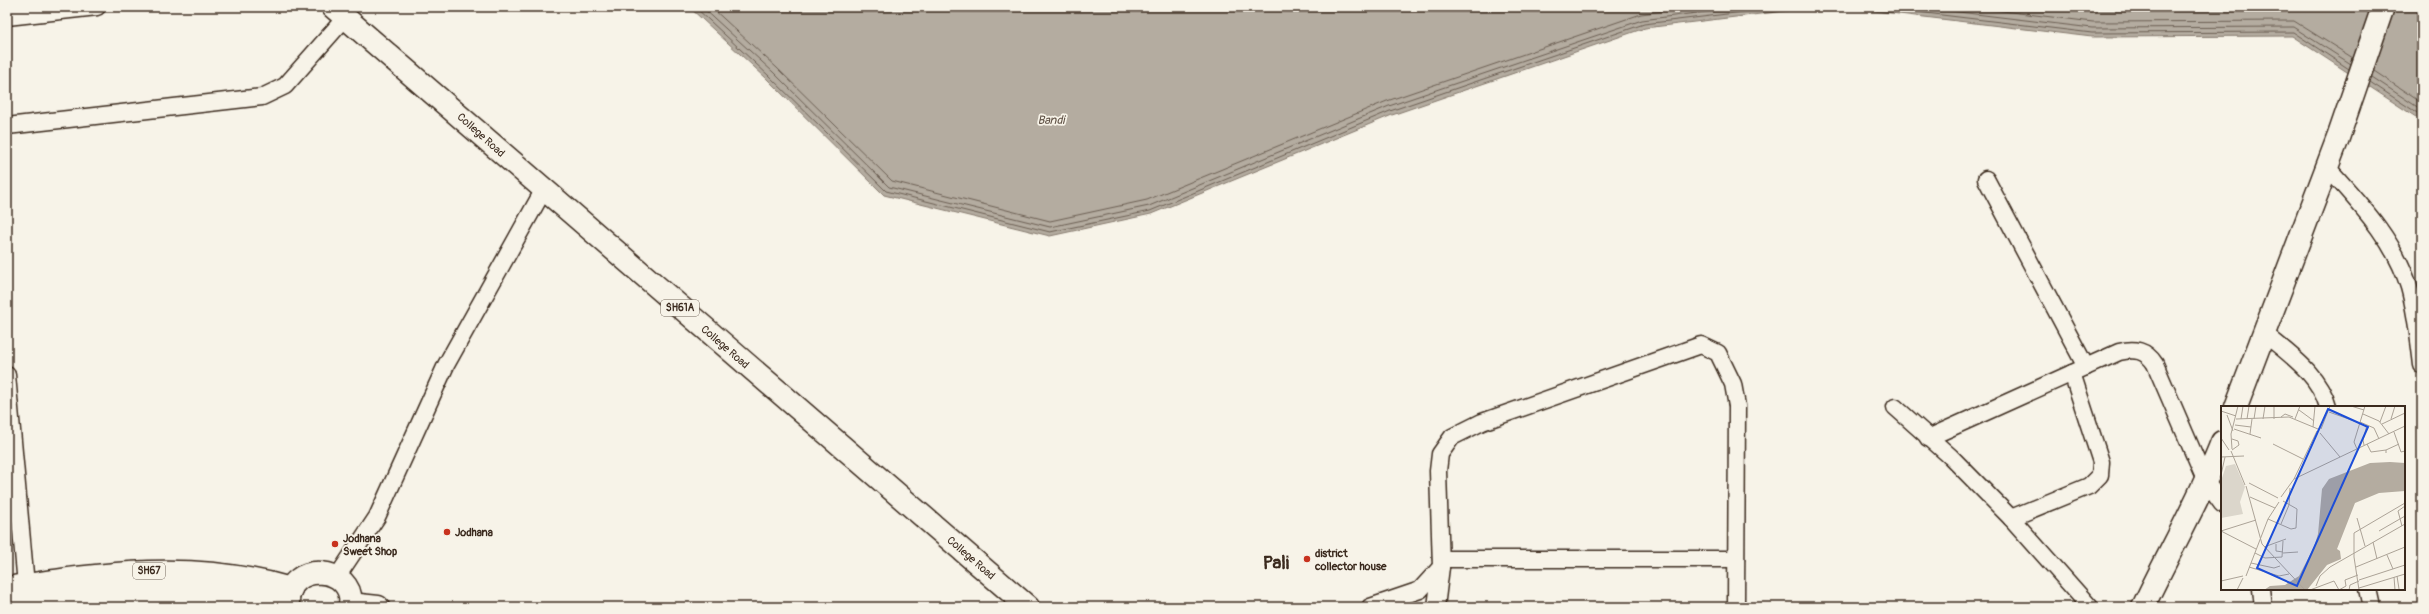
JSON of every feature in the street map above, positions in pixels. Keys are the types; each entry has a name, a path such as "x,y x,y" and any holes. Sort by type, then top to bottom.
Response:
{"main road":[{"path":"2236,406 2265,334 2327,167 2384,7"},
{"name":"College Road","path":"339,12 543,191 1028,607"},
{"path":"2143,607 2174,542 2206,482 2221,444"},
{"name":"SH67","path":"17,586 149,571 231,574 260,580 286,601"},
{"path":"286,601 297,580 306,574 327,572 337,577 349,594 350,606 378,607"},
{"name":"SH67","path":"7,607 125,593 173,592 286,601"}],"street":[{"path":"7,17 97,7"},
{"path":"7,126 262,96 285,86 339,12"},
{"path":"2327,167 2373,220 2394,254 2409,287 2422,365"},
{"path":"1986,179 2079,370 2101,462 2100,475 2089,486 2011,518"},
{"path":"337,577 377,516 446,365 543,191"},
{"path":"2265,334 2308,371 2322,390 2328,406"},
{"path":"1436,607 1441,563 1438,471 1440,454 1452,437 1482,422 1701,345 1718,353 1733,384 1737,406 1736,607"},
{"path":"1928,438 2079,370 2130,349 2137,350 2151,357 2206,482 2221,503"},
{"path":"7,375 17,586"},
{"path":"1894,407 1951,458 2011,518 2090,607"},
{"path":"1441,563 1736,559"},
{"path":"1370,607 1420,590 1441,563"},
{"path":"2261,590 2263,607"},
{"path":"2368,590 2372,607"}],"water":[{"name":"Bandi","path":"689,7 1818,7 1645,28 1392,115 1151,214 1050,236 884,195 766,78"},
{"path":"1840,7 2422,7 2422,121 2292,36 2092,37"}],"place":[{"name":"Jodhana","path":"447,532"},
{"name":"Jodhana Sweet Shop","path":"335,544"},
{"name":"district collector house","path":"1307,559"}],"district":[{"name":"Pali","path":"1276,563"}]}
